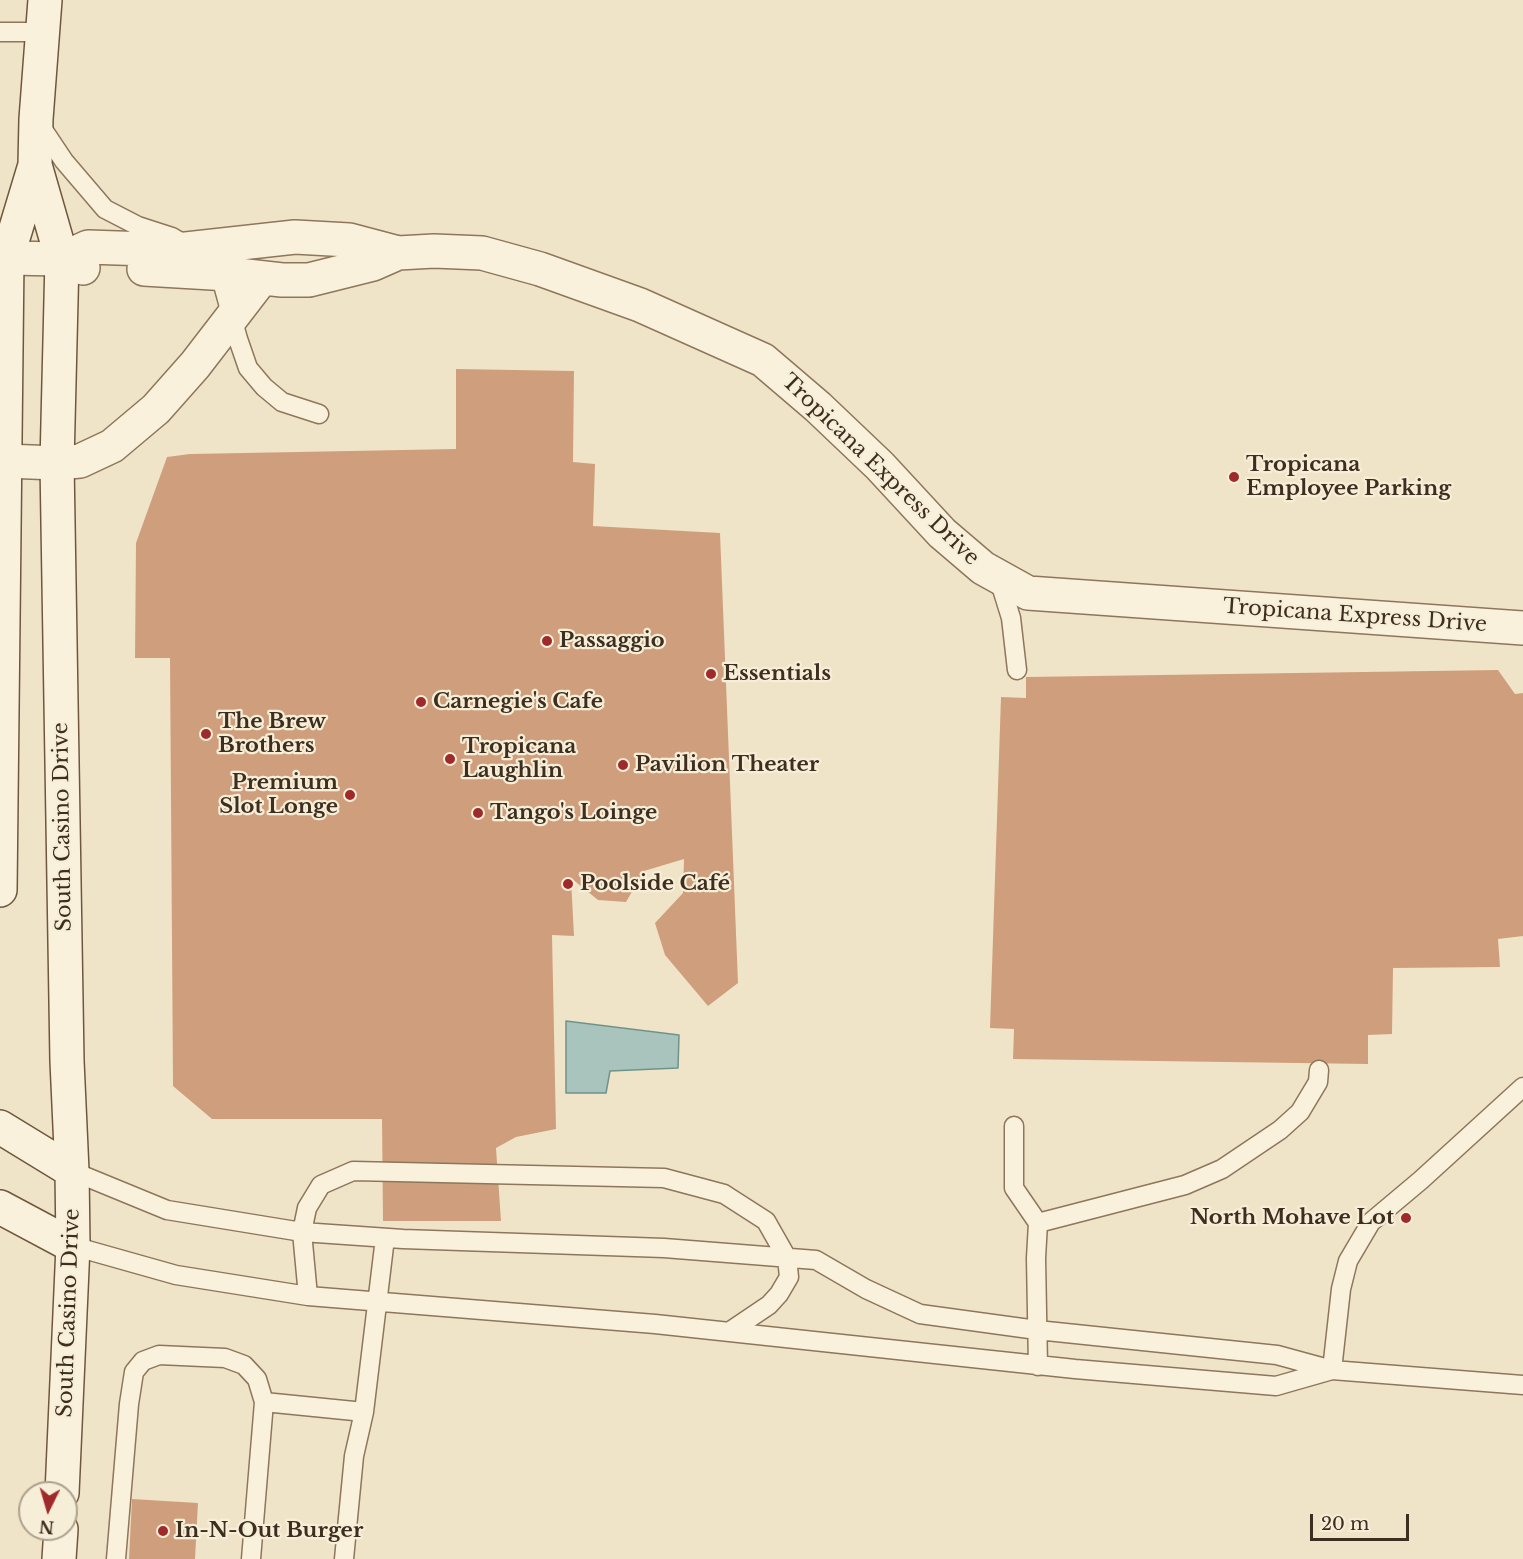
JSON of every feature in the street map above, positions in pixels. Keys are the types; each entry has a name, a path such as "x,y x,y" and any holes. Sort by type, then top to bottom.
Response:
{"main road":[{"name":"South Casino Drive","path":"0,890 7,258 35,165 45,0"},
{"name":"South Casino Drive","path":"35,165 62,260 57,463 67,1049 73,1246 63,1481"},
{"name":"Tropicana Express Drive","path":"211,256 295,237 349,240 398,253 434,251 482,253 540,269 640,305 762,360 818,407 880,466 942,533 982,568 997,574 1028,593 1523,628"},
{"name":"Tropicana Express Drive","path":"7,258 62,260 88,247 177,250 211,256 262,278 309,280 373,264 398,253"},
{"path":"5,461 57,463 80,461 112,446 147,417 195,365 262,278"},
{"path":"0,1127 72,1171"},
{"path":"0,1207 73,1246"},
{"path":"58,1559 60,1541"}],"lane":[{"path":"0,32 43,32"},
{"path":"36,119 64,161 105,209 138,226 172,237 211,256 248,368 264,387 282,402 319,414"},
{"path":"997,574 1011,618 1017,670"},
{"path":"1038,1223 1185,1185 1222,1169 1280,1130 1299,1112 1318,1082 1319,1070"},
{"path":"1332,1370 1341,1289 1348,1261 1371,1222 1421,1180 1523,1087"},
{"path":"1014,1126 1014,1188 1038,1223 1038,1366"},
{"path":"72,1171 167,1210 302,1232 385,1238 664,1248 816,1260 866,1289 920,1314 1037,1330 1277,1355 1332,1370 1523,1385"},
{"path":"308,1296 302,1232 307,1208 321,1185 353,1171 664,1178 724,1194 766,1221 787,1258 789,1277 779,1294 769,1305 729,1332"},
{"path":"344,1559 354,1456 364,1412 385,1238"},
{"path":"73,1246 176,1275 308,1296 376,1303 655,1324 1038,1366 1276,1386 1332,1370"},
{"path":"116,1559 129,1404 134,1372 143,1361 159,1355 225,1358 244,1365 257,1379 264,1401 251,1559"},
{"path":"264,1401 364,1412"}],"water":[{"path":"566,1021 679,1035 678,1068 610,1071 606,1093 566,1093"}],"building":[{"name":"Tropicana Laughlin","path":"456,369 574,371 573,462 595,464 593,526 720,533 738,983 708,1006 665,955 655,923 683,893 684,859 644,871 626,902 598,900 571,878 574,936 552,935 556,1129 516,1137 496,1148 501,1221 383,1221 382,1119 212,1119 173,1086 170,658 135,658 136,543 167,457 190,454 456,449"},
{"path":"1498,670 1515,694 1523,693 1523,936 1498,939 1500,967 1393,968 1392,1034 1368,1035 1368,1064 1013,1059 1014,1029 990,1028 1001,697 1026,698 1026,677"},
{"name":"In-N-Out Burger","path":"132,1499 198,1503 195,1559 129,1559"}],"place":[{"name":"Tropicana Employee Parking","path":"1234,477"},
{"name":"Passaggio","path":"547,641"},
{"name":"Essentials","path":"711,674"},
{"name":"Carnegie's Cafe","path":"421,702"},
{"name":"The Brew Brothers","path":"206,734"},
{"name":"Tropicana Laughlin","path":"450,759"},
{"name":"Pavilion Theater","path":"623,765"},
{"name":"Premium Slot Longe","path":"350,795"},
{"name":"Tango's Loinge","path":"478,813"},
{"name":"Poolside Café","path":"568,884"},
{"name":"North Mohave Lot","path":"1406,1218"},
{"name":"In-N-Out Burger","path":"163,1531"}]}
